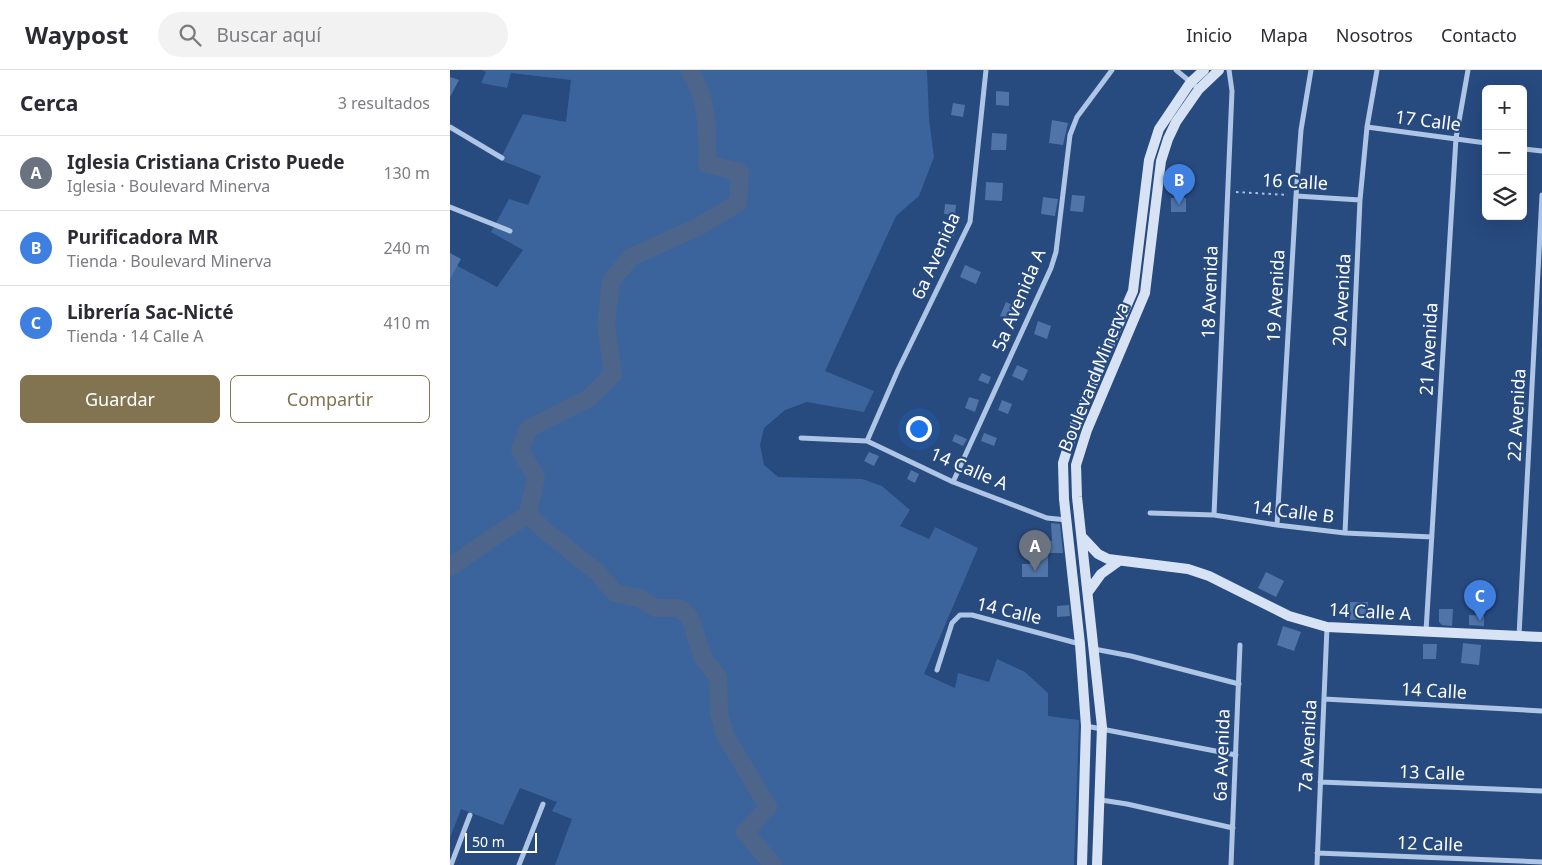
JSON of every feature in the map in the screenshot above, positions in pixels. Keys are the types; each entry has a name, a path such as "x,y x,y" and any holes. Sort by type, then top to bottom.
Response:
{"street":[{"name":"6a Avenida","path":"867,441 898,370 970,222 986,70"},
{"name":"5a Avenida A","path":"953,482 1051,268 1056,252 1070,135 1077,117 1112,70"},
{"path":"1176,70 1194,86"},
{"name":"Boulevard Minerva","path":"1096,864 1101,800 1102,727 1076,465 1087,430 1145,293 1161,161 1168,139 1204,70"},
{"name":"Boulevard Minerva","path":"1083,863 1086,726 1080,644 1062,479 1063,464 1075,424 1133,292 1152,152 1164,121 1194,86 1218,70"},
{"name":"18 Avenida","path":"1214,515 1232,91 1229,70"},
{"name":"19 Avenida","path":"1278,525 1296,196 1301,130 1311,70"},
{"name":"20 Avenida","path":"1345,532 1360,200 1367,127 1377,70"},
{"name":"21 Avenida","path":"1426,631 1456,138 1468,70"},
{"path":"450,127 502,158"},
{"name":"17 Calle","path":"1367,127 1482,142"},
{"path":"1527,149 1542,152"},
{"name":"22 Avenida","path":"1518,636 1542,195"},
{"name":"16 Calle","path":"1296,196 1360,200"},
{"path":"450,206 510,231"},
{"name":"14 Calle A","path":"801,438 867,441 953,482 1047,518 1067,520"},
{"name":"14 Calle B","path":"1150,513 1214,515 1278,525 1345,532 1432,536"},
{"name":"14 Calle A","path":"1082,538 1098,554 1119,561 1188,569 1209,576 1289,616 1327,628 1542,637"},
{"path":"1088,592 1101,574 1119,561"},
{"name":"14 Calle","path":"937,670 952,623 960,615 972,615 1080,644"},
{"name":"7a Avenida","path":"1317,865 1327,628"},
{"path":"1080,644 1086,655 1091,683 1098,692"},
{"name":"6a Avenida","path":"1231,865 1240,645"},
{"path":"1093,648 1132,656 1239,684"},
{"name":"14 Calle","path":"1324,699 1542,711"},
{"path":"1086,726 1102,727 1236,756"},
{"name":"13 Calle","path":"1320,782 1542,791"},
{"path":"1101,800 1233,828"},
{"path":"519,865 543,804"},
{"path":"451,865 470,815"},
{"name":"12 Calle","path":"1317,853 1542,862"}],"path":[{"name":"16 Calle","path":"1228,192 1296,196"}],"shaded area":[{"path":"482,70 927,70 929,119 934,157 919,196 896,216 825,371 874,391 864,412 807,402 785,410 764,428 760,445 764,465 778,477 862,479 882,486 910,510 900,526 929,539 935,527 978,548 924,674 955,688 958,673 989,682 997,659 1025,672 1048,693 1048,716 1079,720 1074,865 555,865 572,819 552,811 557,802 520,788 503,825 461,809 450,838 450,262 497,287 523,250 491,232 509,199 528,205 541,176 500,160 523,114 566,122 571,80 511,73 507,88 481,83 486,72"}],"building":[{"path":"450,77 459,80 450,97"},
{"path":"996,91 1009,92 1009,106 996,105"},
{"path":"953,103 965,105 963,117 951,115"},
{"path":"1052,120 1068,123 1063,145 1049,143"},
{"path":"992,133 1007,134 1006,150 991,150"},
{"path":"986,182 1003,183 1002,201 985,200"},
{"path":"1072,195 1085,196 1083,212 1070,211"},
{"path":"1043,197 1058,199 1055,216 1041,214"},
{"path":"1171,198 1186,198 1186,212 1171,212"},
{"path":"945,204 956,205 955,215 944,214"},
{"path":"943,227 955,233 951,241 939,235"},
{"path":"450,253 461,259 450,279"},
{"path":"965,265 981,272 976,284 960,277"},
{"path":"1006,302 1020,308 1014,321 1000,316"},
{"path":"1038,321 1051,326 1047,339 1034,334"},
{"path":"1017,365 1028,370 1023,381 1012,376"},
{"path":"982,373 991,377 988,384 978,380"},
{"path":"969,397 979,400 975,412 965,408"},
{"path":"1002,400 1012,404 1008,414 998,410"},
{"path":"984,433 997,438 994,446 981,441"},
{"path":"955,434 967,439 963,446 952,441"},
{"path":"869,452 879,456 874,466 864,461"},
{"path":"911,470 919,474 915,483 907,479"},
{"path":"1051,523 1060,524 1063,553 1048,553 1048,577 1022,577 1022,564 1037,564 1037,541 1052,541"},
{"path":"1266,572 1284,581 1276,597 1258,588"},
{"path":"1350,602 1368,602 1368,619 1350,620"},
{"path":"1069,605 1070,616 1057,617 1057,606"},
{"path":"1439,609 1453,609 1452,626 1442,625 1439,622"},
{"path":"1469,615 1484,616 1484,626 1469,625"},
{"path":"1283,626 1301,632 1294,651 1277,645"},
{"path":"1463,643 1481,645 1479,665 1461,663"},
{"path":"1423,644 1437,644 1436,659 1423,659"}],"waterway":[{"path":"689,70 700,92 706,115 707,164 740,172 738,203 696,228 631,257 611,281 606,324 613,374 589,398 528,429 520,450 536,477 528,514 544,530 597,572 615,593 639,598 656,608 680,608 690,618 703,658 718,677 719,713 725,735 768,807 745,832 773,865"},
{"path":"450,567 528,514"}],"place":[{"name":"Purificadora MR","path":"1179,205"},
{"name":"Iglesia Cristiana Cristo Puede","path":"1035,571"},
{"name":"Librería Sac-Nicté","path":"1480,621"}]}
